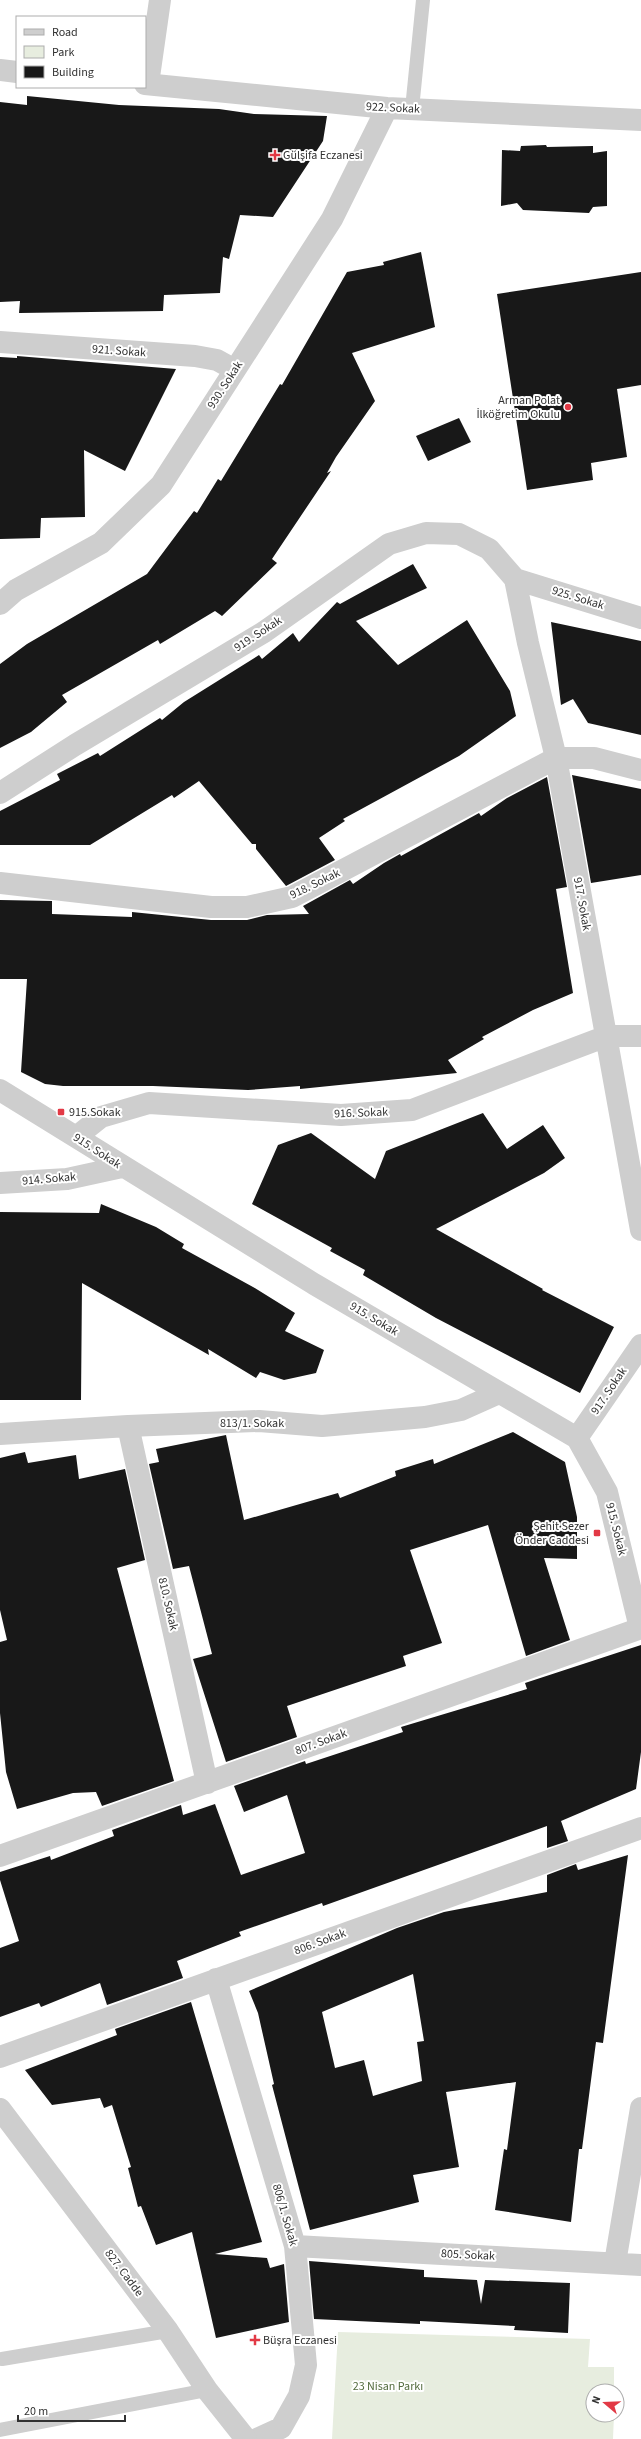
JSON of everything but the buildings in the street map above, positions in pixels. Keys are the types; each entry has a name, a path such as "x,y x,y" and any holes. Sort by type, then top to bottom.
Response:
{"street":[{"path":"147,84 160,0"},
{"path":"0,70 16,72"},
{"name":"922. Sokak","path":"147,84 387,108 641,120"},
{"name":"930. Sokak","path":"5,594 101,543 161,485 332,219 387,108"},
{"name":"921. Sokak","path":"0,342 195,356 217,360 235,370"},
{"name":"919. Sokak","path":"0,793 75,745 264,632 389,544 426,533 459,534 489,549 515,579"},
{"name":"925. Sokak","path":"515,579 641,618"},
{"name":"917. Sokak","path":"515,579 528,643 556,758 641,1230"},
{"path":"556,758 594,758 641,770"},
{"name":"918. Sokak","path":"0,883 211,906 247,907 262,904 292,897 556,758"},
{"name":"916. Sokak","path":"76,1137 101,1117 149,1103 341,1115 412,1110 607,1036 641,1036"},
{"name":"915. Sokak","path":"0,1090 122,1167 499,1393 578,1438 607,1492 641,1628"},
{"name":"914. Sokak","path":"0,1183 67,1179 122,1167"},
{"name":"917. Sokak","path":"578,1438 641,1345"},
{"name":"813/1. Sokak","path":"0,1434 128,1426 259,1421 322,1426 409,1418 461,1410 499,1393"},
{"name":"810. Sokak","path":"128,1426 208,1783"},
{"name":"807. Sokak","path":"0,1855 208,1783 641,1628"},
{"name":"806. Sokak","path":"0,2058 216,1979 641,1828"},
{"name":"806/1. Sokak","path":"216,1979 295,2246 306,2365 299,2396 281,2428 257,2439"},
{"path":"615,2263 641,2108"},
{"name":"827. Cadde","path":"0,2109 168,2331 207,2390 246,2439"},
{"name":"805. Sokak","path":"295,2246 615,2263 641,2266"}],"lane":[{"path":"412,109 423,0"},
{"path":"2,2359 168,2331"},
{"path":"0,2430 207,2390"}],"green space":[{"name":"23 Nisan Parkı","path":"338,2332 590,2339 588,2367 614,2367 614,2383 585,2383 585,2423 614,2423 613,2439 332,2439"}],"place":[{"name":"Gülşifa Eczanesi","path":"275,155"},
{"name":"Arman Polat İlköğretim Okulu","path":"568,407"},
{"name":"915.Sokak","path":"61,1112"},
{"name":"Şehit Sezer Önder Caddesi","path":"597,1533"},
{"name":"Büşra Eczanesi","path":"255,2340"}]}
